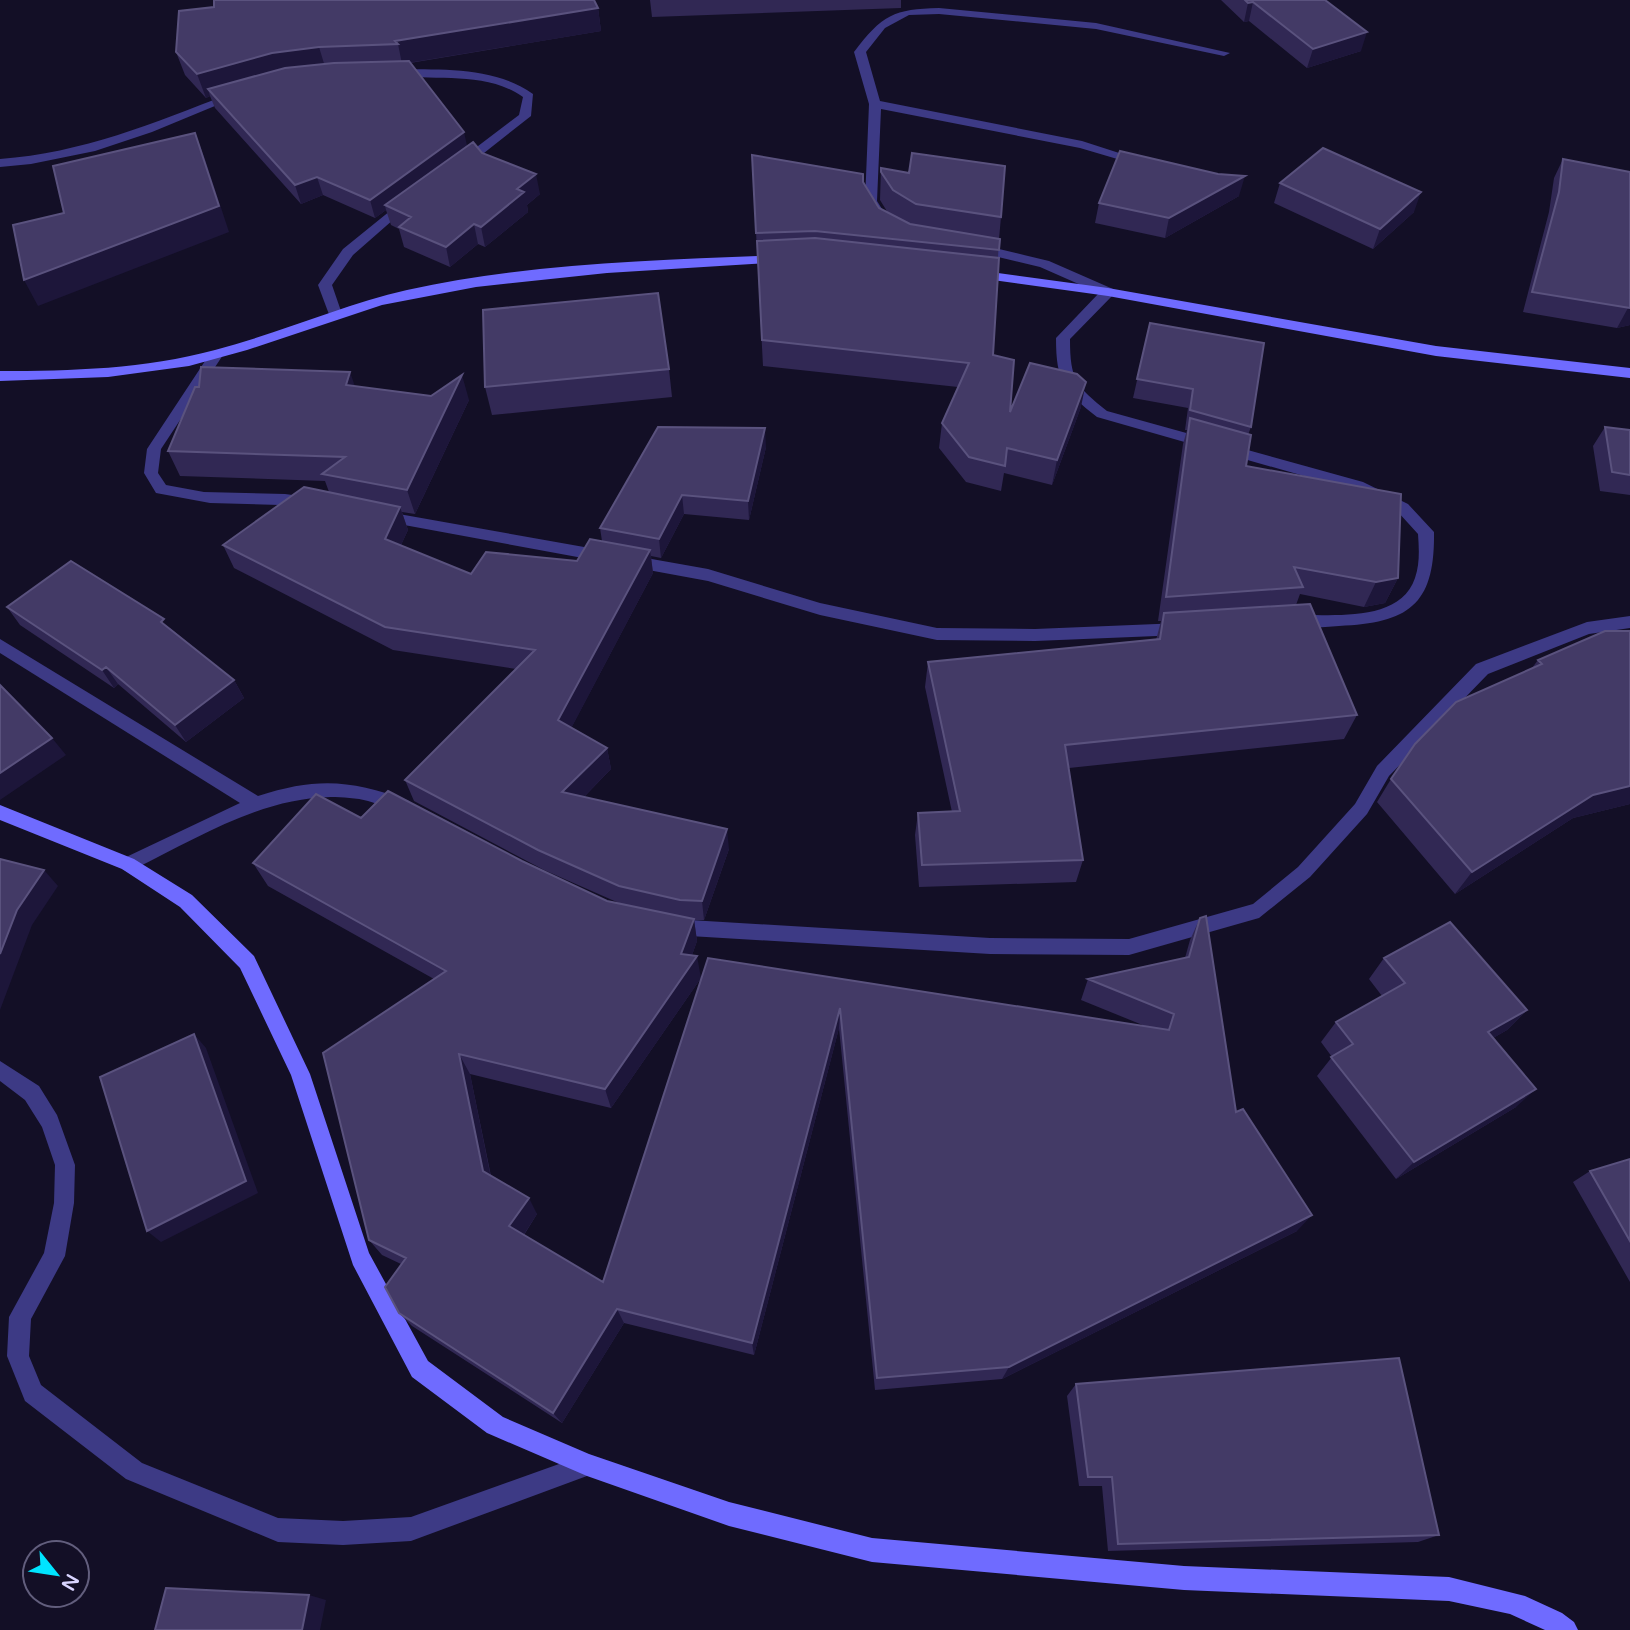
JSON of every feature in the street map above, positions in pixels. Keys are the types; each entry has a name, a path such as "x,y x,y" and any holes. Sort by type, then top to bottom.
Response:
{"main road":[{"path":"0,376 134,370 216,355 335,313 432,289 635,266 802,258"},
{"path":"963,272 1108,292 1436,351 1630,373"},
{"path":"0,812 128,864 186,901 247,961 300,1074 360,1258 420,1369 495,1424 587,1465 729,1514 872,1550 1184,1578 1449,1589 1489,1596 1548,1616 1566,1630"}],"street":[{"path":"926,0 939,11"},
{"path":"893,228 885,223 871,201 875,104 860,52 881,26 907,12 939,11 1096,26 1224,54"},
{"path":"377,72 497,78 518,86 529,96 525,116 499,138 445,175"},
{"path":"0,163 36,162 93,151 252,88"},
{"path":"875,104 1082,145 1159,167"},
{"path":"335,313 325,285 348,251 413,198"},
{"path":"960,246 1010,254 1044,264 1108,292 1063,338 1062,373 1073,391 1102,414 1358,486 1403,508 1426,532 1426,563 1422,583 1406,606 1383,614 1284,622"},
{"path":"216,355 153,449 151,473 161,489 211,498 293,499 320,503"},
{"path":"360,511 708,575 820,608 937,634 1035,635 1201,628"},
{"path":"658,924 683,930 844,939 990,946 1129,947 1259,909 1304,872 1361,809 1383,771 1482,669 1587,628 1630,622"},
{"path":"0,645 255,803"},
{"path":"128,864 255,803 288,793 330,788 389,799 425,817"},
{"path":"0,1070 32,1093 50,1122 65,1165 64,1203 54,1256 20,1317 18,1356 33,1393 134,1471 278,1530 343,1533 411,1530 587,1465"}],"building":[{"path":"214,0 594,0 598,8 395,41 398,44 319,47 272,53 197,74 176,52 179,11 214,7"},
{"path":"1245,0 1325,0 1367,32 1313,49 1253,2 1248,3"},
{"path":"409,61 464,132 370,200 317,177 295,185 208,89 285,68 334,63"},
{"path":"195,133 219,206 24,280 13,225 64,213 53,166"},
{"path":"473,142 482,153 536,174 517,189 524,192 481,227 474,224 446,247 399,227 411,217 385,205"},
{"path":"1323,148 1421,192 1380,229 1280,183"},
{"path":"1120,151 1218,174 1245,176 1169,218 1099,203"},
{"path":"912,153 1005,166 1001,217 916,204 893,190 881,168 909,173"},
{"path":"752,155 863,174 863,182 879,208 910,224 1000,239 999,250 815,231 756,233"},
{"path":"1563,159 1630,172 1630,308 1532,292 1559,192"},
{"path":"815,238 999,258 993,355 1014,360 1010,412 1030,363 1077,374 1086,382 1057,460 1007,448 1005,466 969,457 942,423 969,363 762,340 757,241"},
{"path":"658,293 669,369 485,387 483,310"},
{"path":"1150,323 1264,343 1251,427 1190,410 1193,389 1137,379"},
{"path":"201,367 350,372 346,385 431,396 462,375 407,490 322,474 345,457 168,451 195,387 199,387"},
{"path":"1190,418 1251,435 1246,466 1401,494 1398,578 1376,582 1294,567 1303,587 1166,597"},
{"path":"658,427 765,428 748,501 682,495 659,539 600,528"},
{"path":"1605,427 1630,430 1630,475 1612,472"},
{"path":"304,487 400,507 385,539 471,574 486,552 577,561 590,539 650,550 558,720 607,748 562,792 727,829 702,901 680,900 619,886 538,850 405,780 535,650 385,627 223,545"},
{"path":"71,561 164,619 161,622 234,680 175,725 106,667 102,670 7,607"},
{"path":"1310,604 1357,715 1065,745 1083,860 922,865 918,813 960,811 928,662 1160,639 1164,613"},
{"path":"1605,631 1630,631 1630,786 1593,795 1472,872 1391,779 1415,744 1456,702 1542,664 1538,660"},
{"path":"0,685 52,738 0,773"},
{"path":"388,791 522,861 607,901 694,919 681,954 697,956 605,1089 459,1054 483,1171 529,1198 509,1226 603,1282 708,958 1169,1030 1174,1014 1088,979 1189,957 1200,918 1206,916 1236,1112 1243,1109 1312,1215 1009,1367 877,1378 840,1008 752,1343 617,1309 553,1413 399,1313 385,1287 406,1258 369,1240 323,1053 446,971 253,863 316,794 361,818"},
{"path":"0,859 44,870 17,910 0,954"},
{"path":"1450,922 1527,1010 1488,1032 1536,1089 1414,1162 1331,1057 1353,1044 1336,1022 1405,983 1384,958"},
{"path":"194,1034 246,1181 147,1231 100,1077"},
{"path":"1630,1159 1630,1241 1590,1171"},
{"path":"1399,1358 1439,1535 1118,1544 1112,1477 1088,1477 1076,1384"},
{"path":"166,1588 309,1595 302,1630 155,1630"}]}
